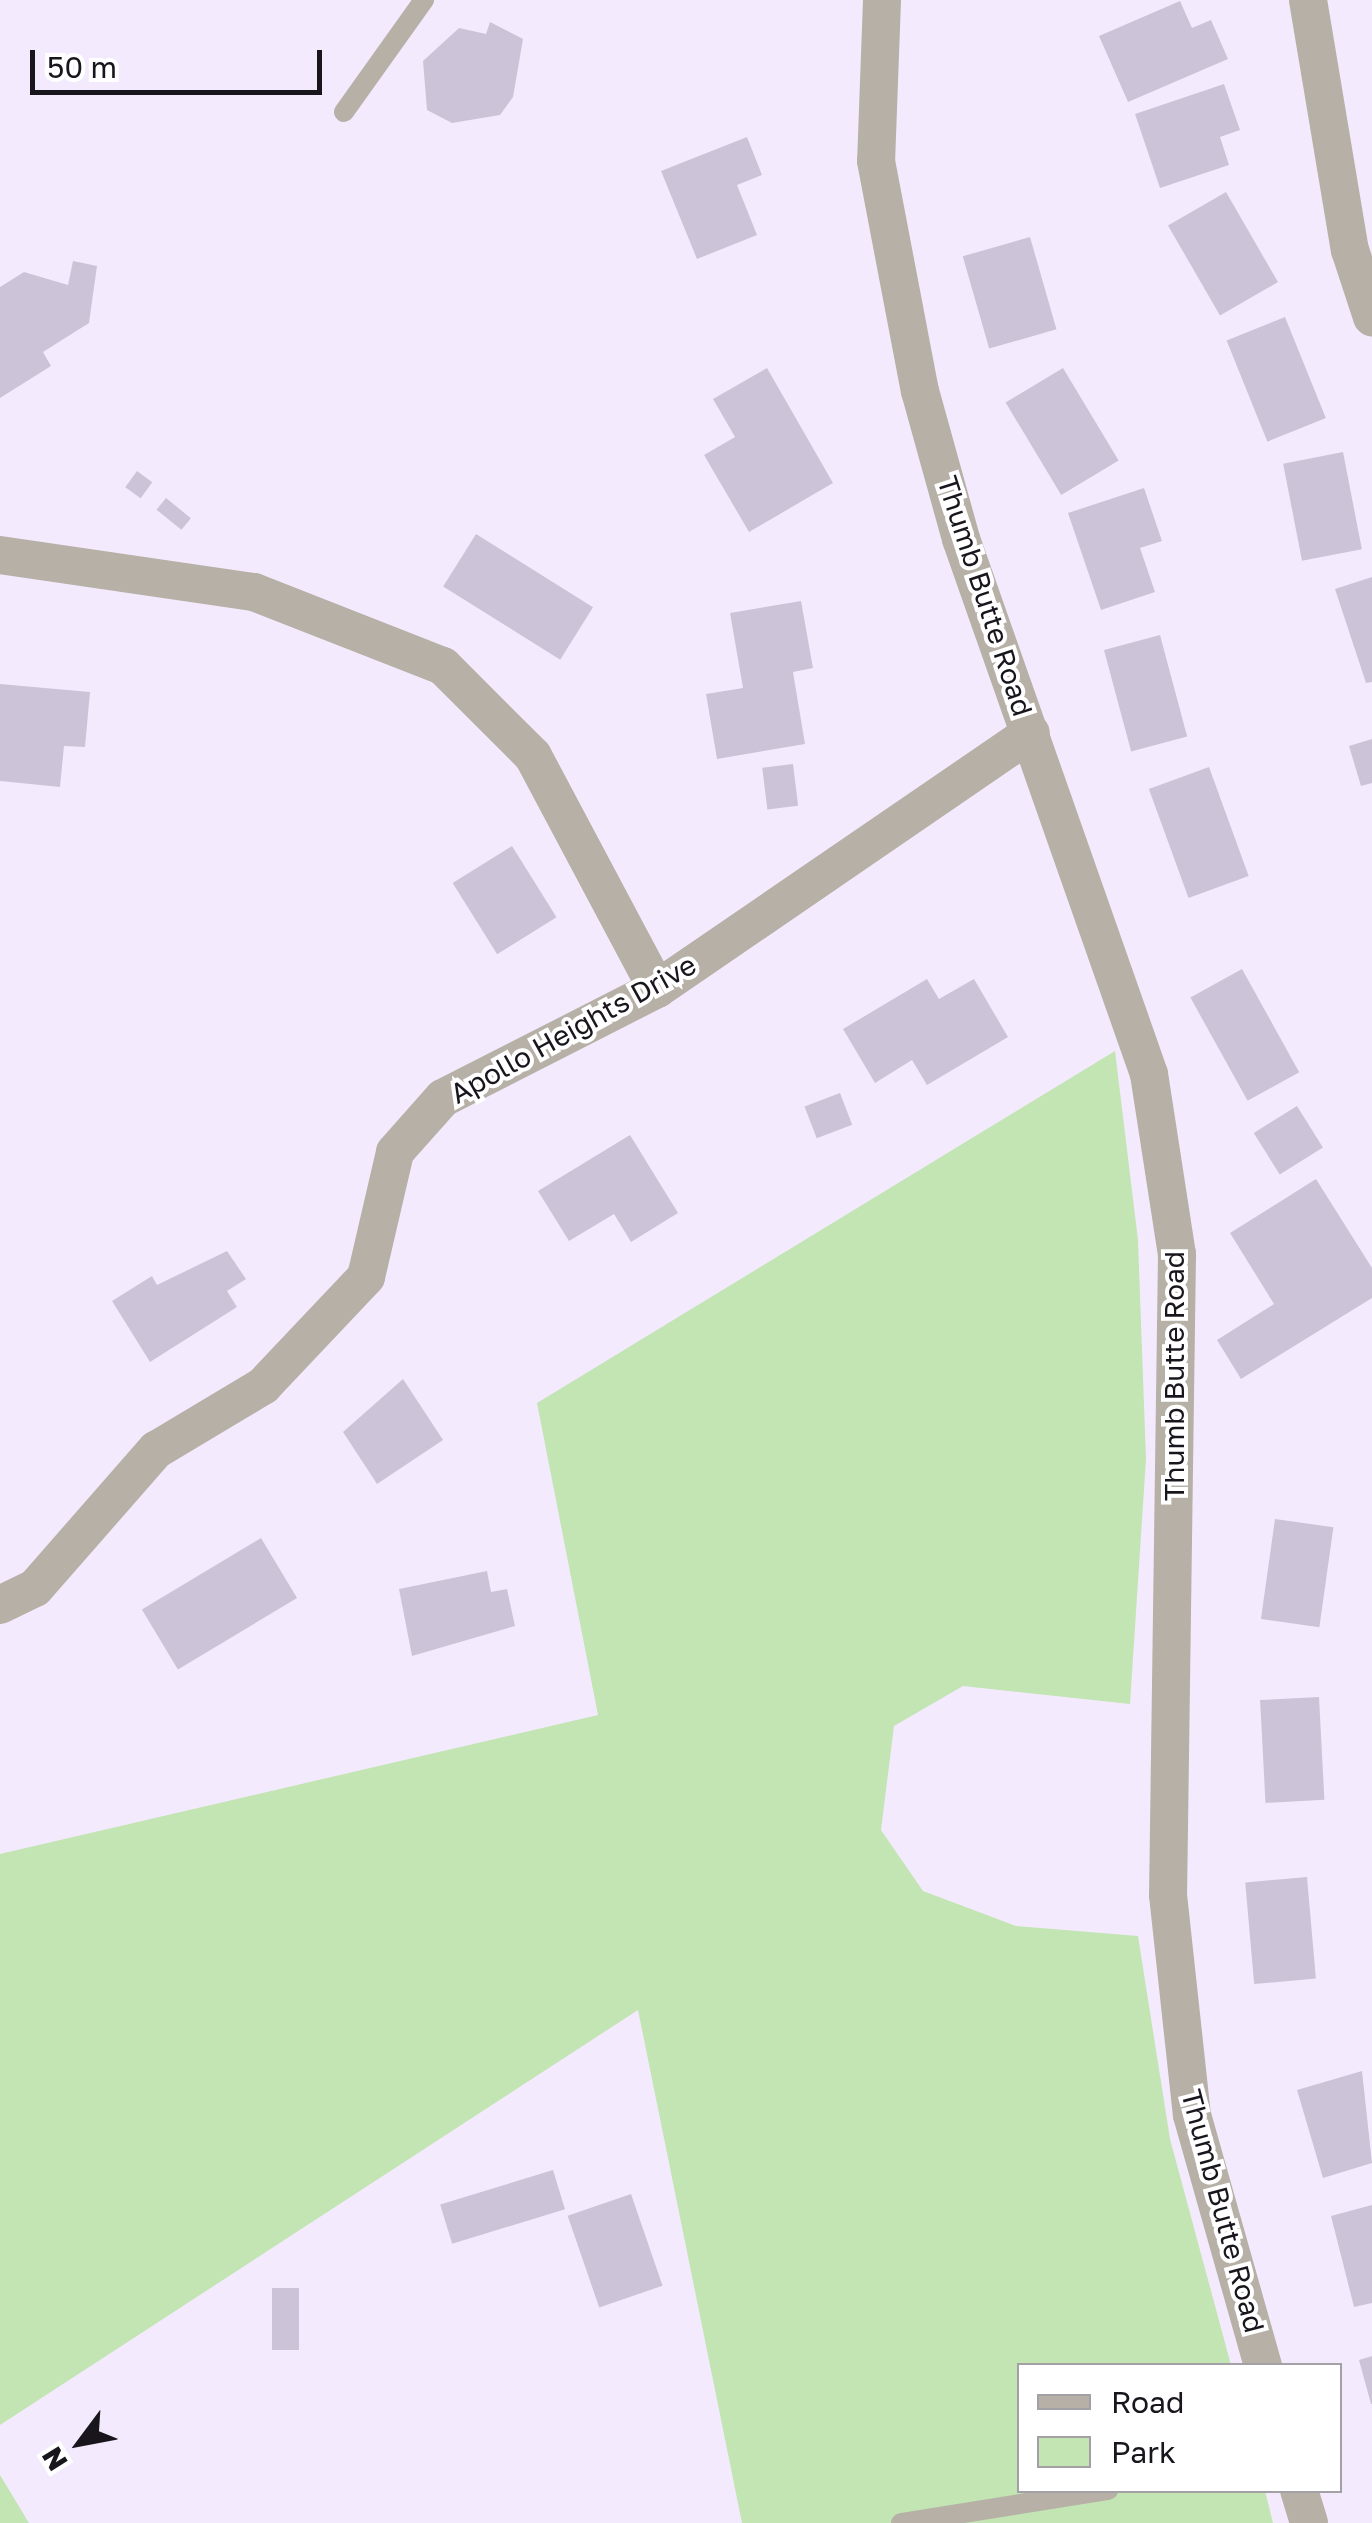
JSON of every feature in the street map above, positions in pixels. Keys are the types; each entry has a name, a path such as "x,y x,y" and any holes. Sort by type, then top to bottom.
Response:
{"street":[{"name":"Thumb Butte Road","path":"882,0 876,161 920,390 1030,733 1149,1074 1177,1254 1168,1895 1192,2115 1263,2363"},
{"path":"1308,0 1350,250 1372,317"},
{"path":"0,555 254,592 443,666 532,756 657,989"},
{"name":"Apollo Heights Drive","path":"0,1605 35,1588 156,1450 263,1386 366,1277 394,1152 443,1098 657,989 1030,733"},
{"path":"1300,2493 1309,2523"}],"lane":[{"path":"344,112 424,0"},
{"path":"901,2523 1089,2493"}],"green space":[{"path":"1115,1051 1138,1240 1146,1459 1130,1704 963,1686 894,1726 881,1830 923,1891 1016,1926 1138,1936 1170,2139 1230,2363 1017,2363 1017,2493 1266,2493 1273,2523 742,2523 638,2010 0,2425 0,1854 598,1715 537,1403"},
{"path":"0,2475 29,2523 0,2523"}],"building":[{"path":"1180,1 1192,28 1211,20 1228,59 1128,102 1099,36"},
{"path":"490,22 523,39 513,97 500,115 452,123 427,110 423,61 459,28 486,34"},
{"path":"1224,84 1240,130 1220,137 1229,165 1160,188 1135,114"},
{"path":"747,137 762,175 737,185 757,235 697,259 661,171"},
{"path":"1226,192 1278,282 1220,316 1168,226"},
{"path":"1030,237 1056,329 989,349 963,256"},
{"path":"73,261 97,266 89,323 43,352 51,366 0,398 0,287 24,272 68,285"},
{"path":"1285,317 1326,418 1267,442 1227,341"},
{"path":"767,368 833,483 749,532 704,455 735,437 713,399"},
{"path":"1063,368 1119,461 1061,495 1006,403"},
{"path":"1343,452 1362,549 1302,561 1283,464"},
{"path":"137,471 152,482 141,498 125,487"},
{"path":"1144,488 1162,541 1140,548 1155,592 1101,610 1068,513"},
{"path":"166,498 191,518 181,530 157,510"},
{"path":"476,534 593,607 560,660 443,587"},
{"path":"1372,577 1372,682 1366,683 1335,589"},
{"path":"801,601 813,668 793,672 805,744 717,759 706,694 743,688 730,613"},
{"path":"1160,635 1187,736 1131,751 1104,650"},
{"path":"0,684 90,692 85,747 64,746 60,787 0,781"},
{"path":"1372,739 1372,783 1361,786 1349,746"},
{"path":"793,764 798,806 767,809 762,768"},
{"path":"1209,767 1249,876 1189,898 1149,789"},
{"path":"512,846 557,917 497,954 453,883"},
{"path":"1242,969 1299,1072 1248,1101 1190,998"},
{"path":"927,979 939,999 974,979 1008,1037 927,1085 912,1060 875,1083 843,1029"},
{"path":"840,1093 852,1125 817,1138 805,1107"},
{"path":"1297,1106 1323,1148 1280,1175 1254,1133"},
{"path":"630,1135 678,1213 631,1242 614,1214 569,1241 538,1191"},
{"path":"1316,1179 1372,1268 1372,1298 1241,1379 1217,1340 1274,1304 1230,1233"},
{"path":"227,1251 246,1279 227,1291 237,1307 150,1362 112,1301 152,1276 157,1285"},
{"path":"403,1379 443,1440 377,1484 343,1432"},
{"path":"1275,1519 1333,1527 1319,1627 1261,1619"},
{"path":"261,1538 297,1598 178,1670 142,1610"},
{"path":"487,1571 491,1592 507,1589 515,1626 412,1656 399,1589"},
{"path":"1319,1697 1324,1800 1265,1803 1260,1700"},
{"path":"1307,1877 1316,1979 1254,1984 1245,1882"},
{"path":"1362,2071 1372,2163 1323,2178 1297,2090"},
{"path":"553,2170 565,2209 452,2244 440,2204"},
{"path":"631,2194 663,2286 599,2308 568,2216"},
{"path":"1372,2205 1372,2303 1354,2307 1331,2216"},
{"path":"272,2288 299,2288 299,2350 272,2350"},
{"path":"1372,2356 1372,2404 1371,2404 1359,2360"}]}
